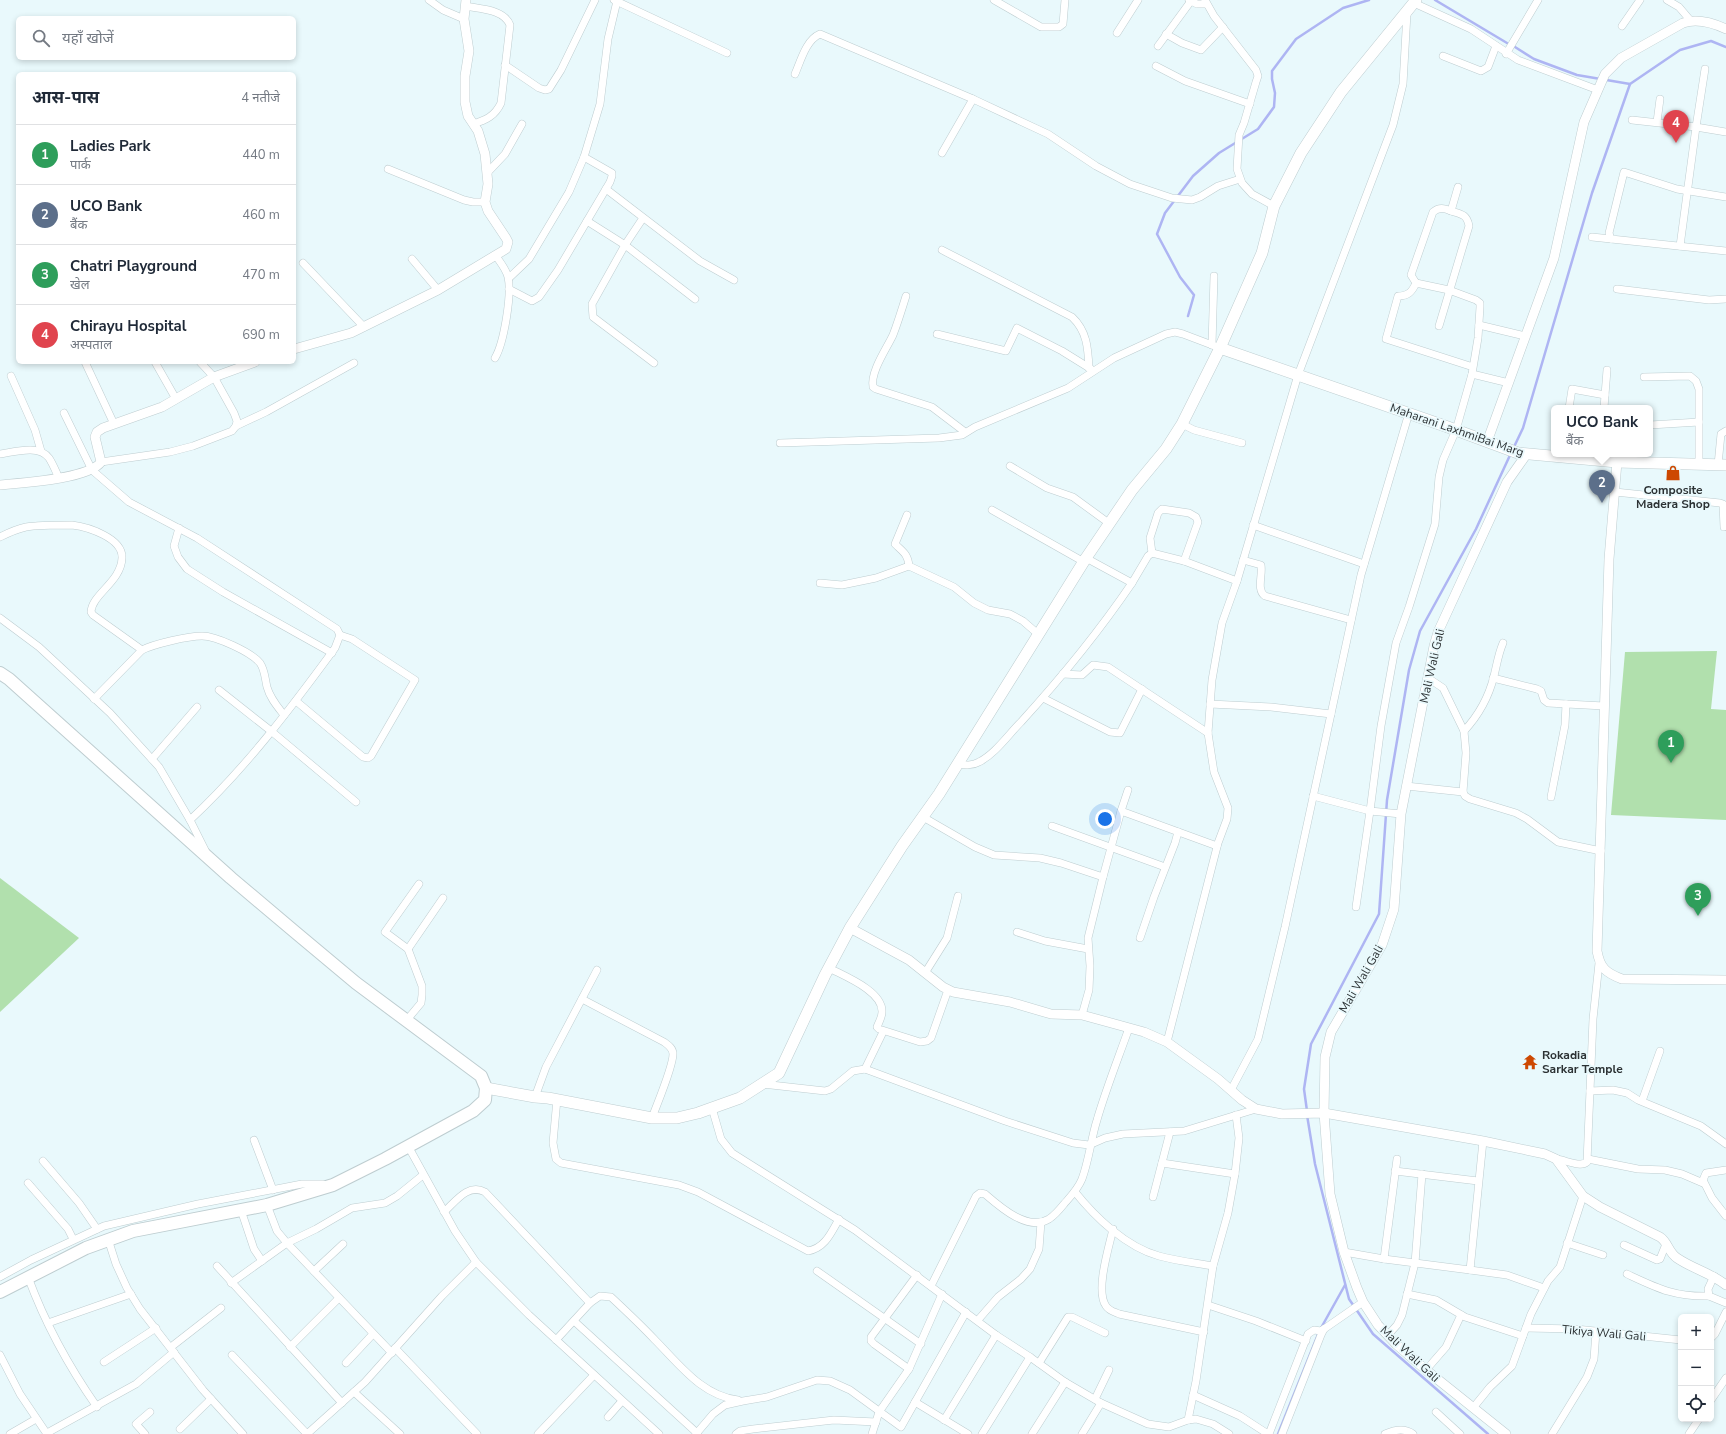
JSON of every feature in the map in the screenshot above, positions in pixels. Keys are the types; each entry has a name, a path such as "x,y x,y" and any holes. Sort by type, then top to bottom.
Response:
{"highway":[{"path":"0,673 208,857 356,983 481,1076 486,1088 485,1100 473,1111 333,1185 267,1205 134,1231 108,1239 86,1248 0,1292"}],"main road":[{"path":"486,1088 652,1118 677,1118 740,1098 779,1073 829,968 850,928 958,764 1085,560 1132,490 1166,449 1182,424 1216,347 1262,253 1274,206 1301,153 1341,92 1407,13 1415,1"},
{"name":"Maharani LaxhmiBai Marg","path":"1216,347 1409,413 1498,447 1522,454 1551,455"},
{"name":"Maharani LaxhmiBai Marg","path":"1601,457 1617,462 1722,465"}],"street":[{"path":"429,0 443,10 464,19"},
{"path":"505,65 539,88 550,89 561,70 595,0"},
{"path":"994,0 1041,27 1052,28 1059,27 1063,24 1065,0"},
{"path":"1117,33 1138,0"},
{"path":"1506,54 1538,0"},
{"path":"1622,26 1640,0"},
{"path":"1667,0 1679,7 1690,20"},
{"path":"508,278 529,259 569,192 584,157 600,104 608,39 615,1 727,54"},
{"path":"1158,46 1190,1 1206,2 1256,70 1258,76 1239,142 1237,169 1242,183 1252,194 1274,206"},
{"path":"1415,1 1471,29 1506,54 1518,60 1599,87"},
{"path":"296,348 351,333 364,327 438,290 506,249 508,242 488,211 485,202 488,172 485,154 478,131 473,124 468,116 465,102 465,76 469,52 464,19 466,3 500,14 508,19 510,25 500,103 497,111 487,120 473,124"},
{"path":"1167,1042 1217,846 1227,819 1228,808 1214,772 1208,733 1210,704 1222,623 1254,526 1298,375 1393,125 1403,84 1407,13"},
{"path":"1487,442 1554,258 1584,122 1605,74 1621,58 1633,50 1675,26 1690,20 1711,23 1726,30"},
{"path":"1166,34 1182,43 1201,50 1223,27"},
{"path":"795,74 809,43 813,37 820,34 973,99 1048,134 1096,166 1130,184 1175,199 1196,199 1218,186 1240,179"},
{"path":"1443,56 1481,71 1488,67 1496,46"},
{"path":"1156,66 1185,81 1250,104"},
{"path":"1680,246 1705,69"},
{"path":"942,153 973,99"},
{"path":"1658,122 1660,99"},
{"path":"1632,120 1658,122 1726,132"},
{"path":"488,172 505,154 522,124"},
{"path":"509,289 532,301 539,297 558,270 610,182 612,173 584,157"},
{"path":"388,169 464,200 485,202"},
{"path":"1612,239 1610,227 1624,172 1659,184 1687,191 1726,197"},
{"path":"1451,211 1458,187"},
{"path":"606,189 700,261 734,280"},
{"path":"1356,907 1381,726 1396,643 1435,524 1439,477 1443,460 1456,430 1473,371 1479,325 1480,303 1476,300 1449,290 1416,283 1411,275 1433,212 1437,209 1444,208 1465,215 1468,219 1469,226 1449,290 1439,326"},
{"path":"643,218 625,245 592,304 592,317 654,363"},
{"path":"587,221 625,245 695,299"},
{"path":"1592,237 1726,251"},
{"path":"942,250 1072,317 1080,324 1084,333 1092,369"},
{"path":"495,358 500,350 503,339 509,289 506,272 496,256"},
{"path":"412,259 438,290"},
{"path":"303,263 364,327"},
{"path":"780,443 940,438 962,435 965,432 1013,410 1068,388 1092,369 1166,334 1175,332 1183,334 1216,347 1214,276"},
{"path":"1416,283 1411,293 1404,296 1398,296 1386,339 1473,371 1509,382"},
{"path":"1617,289 1709,300 1726,300"},
{"path":"906,296 893,336 880,360 874,377 873,387 932,407 965,432"},
{"path":"1479,325 1525,336"},
{"path":"937,334 1006,351 1017,328 1062,351 1092,369"},
{"path":"101,462 170,452 193,446 232,431 236,426 266,412 354,363"},
{"path":"86,364 114,424"},
{"path":"156,364 176,399"},
{"path":"202,364 214,376 234,413 237,421 236,426"},
{"path":"0,485 59,478 92,470 98,467 101,462 95,437 97,432 114,424 162,407 214,376 248,364"},
{"path":"1604,405 1607,370"},
{"path":"11,376 42,451 50,458 59,478"},
{"path":"1644,377 1690,376 1696,381 1699,389 1699,465"},
{"path":"1569,405 1572,389 1605,394"},
{"path":"64,413 92,470 129,502 197,538 336,629 340,635 352,639 415,680 371,756 368,758 363,757 296,701"},
{"path":"1231,1090 1258,1039 1285,927 1364,564 1409,413"},
{"path":"1653,425 1699,422"},
{"path":"1182,424 1194,430 1242,443"},
{"path":"1722,465 1721,434 1726,431"},
{"path":"0,454 35,450 42,451"},
{"name":"Mali Wali Gali","path":"1506,1434 1426,1370 1378,1325 1360,1304 1344,1252 1330,1194 1324,1113 1325,1057 1331,1032 1382,944 1394,909 1401,814 1434,646 1444,616 1507,482 1522,454"},
{"path":"850,928 909,960 948,990 962,995 1010,1002 1051,1014 1082,1015 1129,1028 1167,1042 1242,1100 1256,1109 1282,1114 1324,1113 1537,1151 1556,1160 1566,1160 1580,1165 1584,1164 1588,1159 1593,1019 1599,963 1597,951 1609,559 1617,462"},
{"path":"1010,466 1047,488 1073,497 1110,524"},
{"path":"1615,492 1720,503 1723,504 1724,508 1724,527"},
{"path":"1152,553 1150,538 1158,514 1162,510 1167,509 1189,513 1196,517 1198,522 1184,561"},
{"path":"992,510 1132,584"},
{"path":"907,515 895,544 905,552 908,558 909,566"},
{"path":"0,536 26,527 73,526 91,530 110,538 118,544 122,558 119,571 112,582 93,603 91,612 93,615 142,650"},
{"path":"1254,526 1364,564"},
{"path":"179,528 174,546 178,558 187,570 223,592 332,653"},
{"path":"1152,553 1184,561 1237,581"},
{"path":"958,764 970,765 983,760 1003,742 1043,698 1085,648 1132,584 1148,556 1152,553"},
{"path":"1243,560 1261,565 1261,588 1262,594 1265,596 1351,620"},
{"path":"820,583 842,585 848,584 876,578 909,566 954,588 974,603 988,610 1010,614 1016,617 1038,634"},
{"path":"0,618 39,647 94,699 160,767 190,820 208,857"},
{"path":"190,820 210,801 296,701 332,653 339,642 340,635"},
{"path":"94,699 142,650 150,646 202,636 211,637 235,647 259,662 263,668 267,688 273,702 284,715"},
{"path":"1464,731 1479,713 1493,678 1496,660 1503,643"},
{"path":"1063,674 1082,675 1088,667 1093,665 1108,667 1208,733"},
{"path":"1428,678 1443,688 1464,731 1466,753 1465,796 1528,818 1558,842 1600,851"},
{"path":"1493,678 1541,691 1544,700 1548,703 1604,706"},
{"path":"1043,698 1110,732 1120,733 1142,689"},
{"path":"219,690 356,802"},
{"path":"1210,704 1271,707 1331,714"},
{"path":"1551,797 1565,725 1566,704"},
{"path":"152,759 197,707"},
{"path":"1406,786 1464,792"},
{"path":"1082,1015 1089,990 1090,966 1088,938 1110,846 1128,790"},
{"path":"1313,796 1370,811 1401,814"},
{"path":"1121,811 1217,846"},
{"path":"923,817 975,847 994,855 1040,858 1089,871 1103,877"},
{"path":"1052,826 1165,867"},
{"path":"1140,938 1178,832"},
{"path":"406,1021 420,1003 422,986 408,948 385,932 420,884"},
{"path":"925,973 947,938 958,896"},
{"path":"408,948 442,898"},
{"path":"1017,932 1045,940 1088,949"},
{"path":"1599,963 1612,975 1622,979 1726,980"},
{"path":"829,968 871,992 879,1001 882,1008 882,1013 877,1027 883,1032 920,1042 928,1041 931,1038 948,990"},
{"path":"535,1097 546,1067 597,970"},
{"path":"582,999 664,1042 671,1048 673,1053 671,1064 652,1118"},
{"path":"931,1286 973,1201 980,1193 986,1194 1016,1218 1026,1221 1041,1222 1049,1219 1075,1192 1086,1167 1089,1145 1129,1028"},
{"path":"865,1070 883,1032"},
{"path":"1642,1102 1660,1051"},
{"path":"762,1084 825,1092 853,1071 865,1070 1005,1121 1073,1143 1089,1145 1105,1138 1123,1134 1184,1131 1256,1109"},
{"path":"1590,1091 1612,1090 1627,1094 1642,1102 1701,1126 1726,1144"},
{"path":"557,1100 553,1143 556,1159 562,1163 679,1185 698,1192 808,1251 816,1250 825,1244 839,1219"},
{"path":"712,1108 722,1139 732,1153 839,1219 978,1320 996,1335 1065,1382 1098,1401 1148,1424 1170,1427 1188,1420 1196,1419 1204,1421 1229,1434"},
{"path":"1188,1420 1204,1332 1213,1266 1226,1224 1234,1174 1239,1138 1236,1115"},
{"path":"1153,1197 1170,1132"},
{"path":"254,1140 273,1190"},
{"path":"1470,1270 1483,1141"},
{"path":"408,1146 454,1231 476,1262 556,1340 658,1434"},
{"path":"1384,1259 1397,1159"},
{"path":"1588,1159 1638,1169 1665,1170 1682,1174 1704,1184 1726,1216"},
{"path":"1556,1160 1583,1196 1600,1208 1665,1240 1671,1253 1676,1257 1694,1269 1714,1276 1726,1285"},
{"path":"43,1161 79,1203 97,1229"},
{"path":"1162,1163 1234,1174"},
{"path":"1704,1184 1703,1180 1706,1173 1726,1170"},
{"path":"1395,1172 1422,1174 1478,1182"},
{"path":"1388,1335 1397,1325 1402,1315 1415,1263 1422,1174"},
{"path":"231,1283 287,1243 316,1229 352,1208 385,1203 397,1196 423,1175"},
{"path":"28,1183 68,1229 73,1239"},
{"path":"0,1277 73,1239 104,1226 198,1204 302,1184 333,1185"},
{"path":"444,1212 466,1192 473,1189 478,1189 485,1192 590,1303"},
{"path":"1075,1192 1094,1214 1112,1229 1145,1250 1159,1256 1213,1266"},
{"path":"1473,1408 1490,1387 1512,1366 1526,1328 1544,1288 1560,1267 1583,1196"},
{"path":"267,1205 277,1231 287,1243 373,1334 393,1351 477,1434"},
{"path":"241,1210 254,1249 262,1261"},
{"path":"978,1320 998,1297 1021,1279 1030,1269 1040,1249 1041,1222"},
{"path":"1112,1229 1103,1276 1102,1292 1106,1306 1111,1311 1119,1314 1204,1332"},
{"path":"108,1239 116,1264 131,1294 172,1350 211,1399 243,1434"},
{"path":"1567,1243 1603,1255"},
{"path":"314,1271 343,1244"},
{"path":"1624,1245 1657,1260 1660,1259 1666,1244"},
{"path":"1344,1252 1384,1259 1507,1275 1544,1288"},
{"path":"232,1355 307,1434 354,1392 442,1296 476,1262"},
{"path":"217,1266 342,1403"},
{"path":"817,1271 921,1344"},
{"path":"1627,1274 1656,1287 1677,1294 1709,1296 1726,1303"},
{"path":"909,1369 871,1341 871,1337 917,1275"},
{"path":"1709,1296 1708,1289 1714,1276"},
{"path":"28,1277 58,1344 97,1407"},
{"path":"48,1323 131,1294"},
{"path":"872,1434 879,1412 909,1369 942,1294"},
{"path":"1407,1294 1436,1300 1461,1315 1523,1336"},
{"path":"556,1340 590,1303 600,1296 611,1297 688,1375 717,1394 726,1398 743,1400"},
{"path":"290,1347 339,1298"},
{"path":"1193,1395 1240,1416 1269,1434 1276,1420 1308,1334 1320,1330 1360,1304"},
{"path":"1208,1305 1256,1321 1306,1341"},
{"path":"0,1355 20,1394 47,1434 136,1384 172,1350 221,1308"},
{"path":"897,1434 966,1312"},
{"path":"1714,1335 1726,1312"},
{"path":"1426,1370 1446,1347 1461,1315"},
{"path":"1039,1363 1068,1317 1072,1317 1105,1333"},
{"path":"574,1321 696,1433 713,1414 725,1405 743,1400 767,1397 817,1380 830,1381 850,1390 901,1427"},
{"path":"104,1362 156,1328"},
{"name":"Tikiya Wali Gali","path":"1526,1328 1596,1331 1678,1340"},
{"path":"1282,1434 1321,1335 1320,1330"},
{"path":"1552,1434 1587,1377 1594,1359 1596,1331"},
{"path":"346,1363 373,1334"},
{"path":"944,1420 996,1335"},
{"path":"982,1434 1030,1357"},
{"path":"1082,1434 1098,1401 1108,1370"},
{"path":"538,1434 594,1375"},
{"path":"1714,1396 1726,1378"},
{"path":"1032,1434 1065,1382"},
{"path":"354,1392 400,1434"},
{"path":"180,1429 211,1399"},
{"path":"608,1417 622,1401"},
{"path":"915,1402 968,1434"},
{"path":"145,1434 136,1424 150,1412"},
{"path":"1436,1412 1460,1434"},
{"path":"10,1434 36,1419"},
{"path":"736,1434 740,1431 834,1420 876,1422"},
{"path":"1276,1420 1287,1422"},
{"path":"1689,1434 1697,1422"},
{"path":"1385,1434 1408,1430 1413,1434"}],"green space":[{"path":"1717,651 1711,709 1726,710 1726,820 1611,815 1625,652"},
{"path":"0,878 79,938 0,1012"}],"waterway":[{"path":"1188,316 1194,295 1180,277 1157,234 1165,213 1193,176 1219,153 1258,129 1274,107 1275,93 1272,71 1296,39 1343,8 1369,0"},
{"path":"1435,0 1507,43"},
{"path":"1513,449 1523,428 1592,193 1630,84 1680,50 1711,41 1726,47"},
{"path":"1515,47 1534,59 1577,75 1630,84"},
{"path":"1307,1111 1304,1089 1311,1044 1379,914 1387,800 1409,670 1420,631 1476,529 1511,453"},
{"path":"1307,1115 1315,1164 1349,1299 1373,1334 1488,1434"},
{"path":"1321,1328 1345,1285"},
{"path":"1278,1434 1319,1332"}],"place":[{"name":"Chirayu Hospital","path":"1676,143"},
{"name":"Composite Madera Shop","path":"1673,473"},
{"name":"UCO Bank","path":"1602,503"},
{"name":"Ladies Park","path":"1671,763"},
{"name":"Chatri Playground","path":"1698,916"},
{"name":"Rokadia Sarkar Temple","path":"1530,1062"}]}
